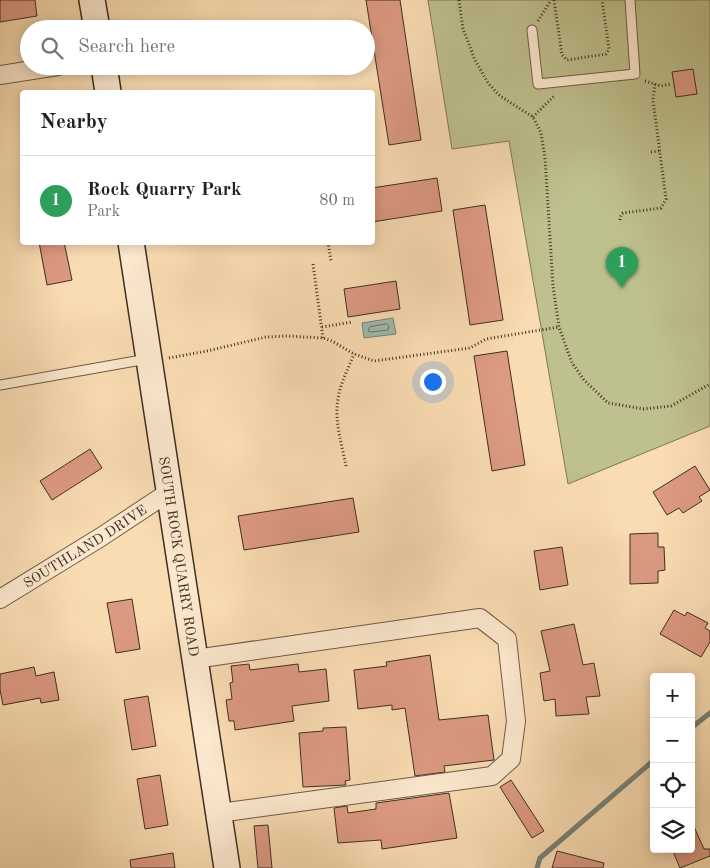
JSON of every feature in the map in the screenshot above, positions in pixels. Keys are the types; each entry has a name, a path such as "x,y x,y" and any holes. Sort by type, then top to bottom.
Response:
{"street":[{"path":"92,0 95,20"},
{"path":"0,75 20,72"},
{"path":"105,75 108,90"},
{"name":"SOUTH ROCK QUARRY ROAD","path":"131,245 227,868"},
{"name":"SOUTHLAND DRIVE","path":"0,599 93,542 169,492"},
{"path":"195,659 480,618 507,640 516,721 511,759 492,776 219,813"}],"lane":[{"path":"532,30 538,84 635,74 630,0"},
{"path":"0,385 149,360"}],"path":[{"path":"459,0 463,29 475,60 488,83 500,96 532,117 541,134 545,158 553,286 559,327 572,362 584,380 608,403 644,409 671,406 710,384"},
{"path":"552,0 562,55 567,60 606,54 609,49 602,0"},
{"path":"532,30 552,0"},
{"path":"635,74 646,81 661,86 671,84"},
{"path":"532,117 566,82"},
{"path":"620,220 623,213 661,208 665,204 666,194 653,100 655,84"},
{"path":"651,152 660,151"},
{"path":"328,245 331,261"},
{"path":"313,264 324,338"},
{"path":"322,327 352,322"},
{"path":"149,360 207,351 266,337 287,336 332,340 354,354 374,361 470,348 486,339 559,327"},
{"path":"346,466 337,416 338,399 342,382 354,354"}],"green space":[{"path":"428,0 710,0 710,426 568,484 509,141 452,149"}],"water":[{"path":"393,318 396,334 364,338 362,323"}],"building":[{"path":"0,0 35,0 37,16 0,22"},
{"path":"366,0 400,0 421,140 389,145 375,57 375,20 369,20"},
{"path":"693,69 697,94 676,97 672,72"},
{"path":"437,178 442,211 375,222 375,188"},
{"path":"485,205 503,320 470,325 453,210"},
{"path":"40,245 65,245 72,280 47,285"},
{"path":"396,281 400,309 348,317 344,289"},
{"path":"507,351 525,465 492,471 474,356"},
{"path":"90,449 102,468 52,500 40,481"},
{"path":"695,466 710,490 699,497 702,501 683,513 679,508 667,515 653,492"},
{"path":"353,498 359,532 244,550 238,516"},
{"path":"658,533 658,547 664,547 665,570 658,571 658,583 630,584 630,534"},
{"path":"562,547 568,585 540,590 534,551"},
{"path":"132,599 140,649 116,653 107,603"},
{"path":"674,610 685,616 687,612 708,623 705,628 710,631 710,642 701,657 660,634"},
{"path":"574,624 583,665 594,663 600,696 586,697 589,714 556,716 555,699 544,701 540,673 550,671 541,631"},
{"path":"430,655 439,720 488,715 494,760 444,766 445,772 415,776 405,708 392,710 392,705 358,709 354,670 387,666 386,662"},
{"path":"249,664 250,670 298,664 299,672 326,669 329,701 292,706 294,721 235,730 234,721 229,721 226,700 232,699 230,683 233,682 231,666"},
{"path":"34,667 36,676 54,672 59,700 41,703 40,698 3,705 0,690 0,674"},
{"path":"148,696 156,746 132,750 124,700"},
{"path":"346,727 350,780 345,781 346,785 303,787 299,733 323,731 323,728"},
{"path":"160,775 168,825 145,829 137,779"},
{"path":"511,780 544,831 532,838 500,787"},
{"path":"449,793 457,838 382,849 381,840 338,843 334,808 347,806 348,813 376,809 376,803"},
{"path":"268,825 272,868 258,868 254,826"},
{"path":"695,829 704,849 710,849 710,856 680,868 674,853 695,853"},
{"path":"557,851 604,863 603,868 552,868"},
{"path":"173,853 175,868 131,868 130,860"}],"waterway":[{"path":"695,725 710,713"},
{"path":"537,868 540,858 651,763"}],"place":[{"name":"Rock Quarry Park","path":"622,288"}]}
